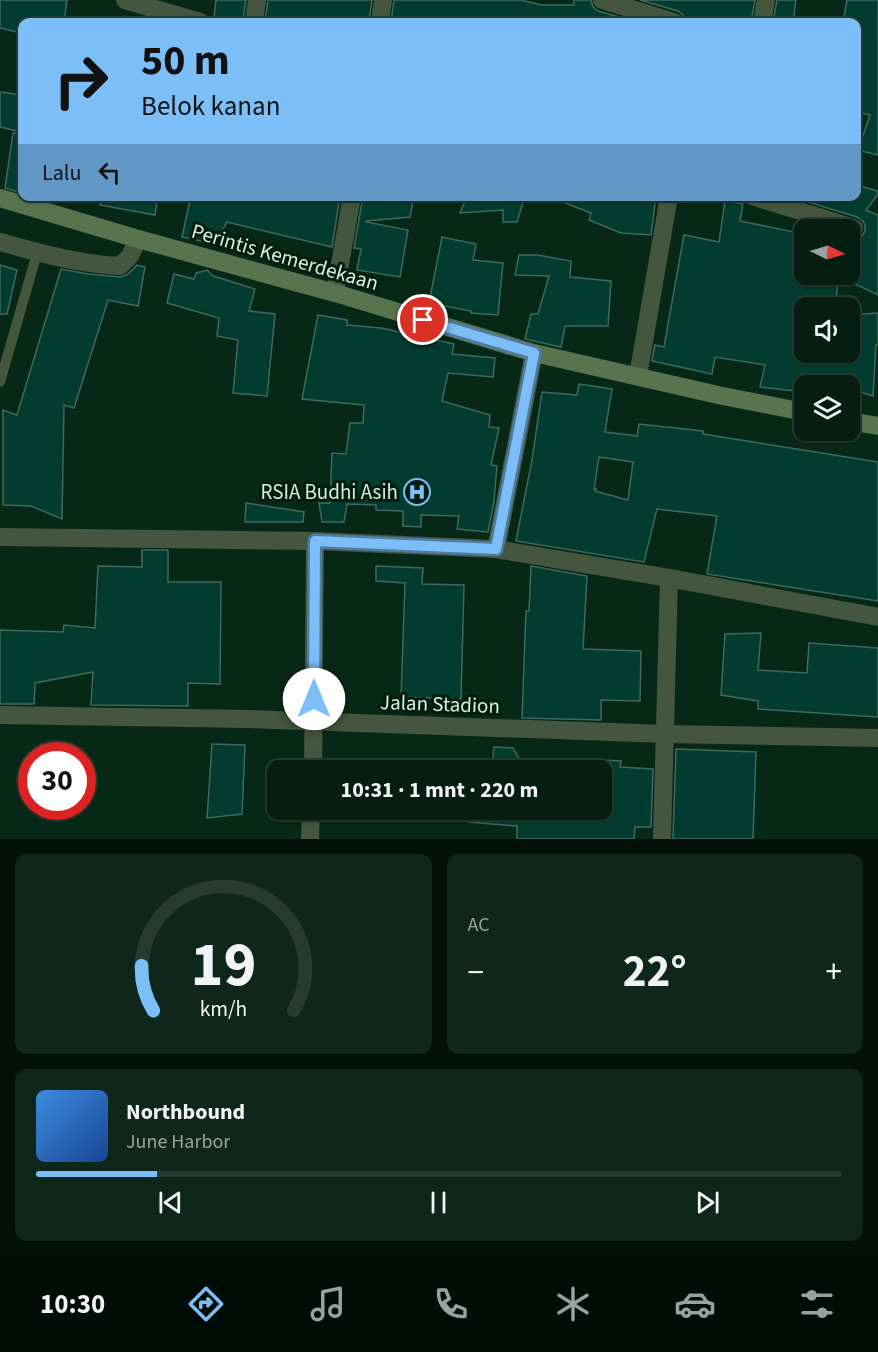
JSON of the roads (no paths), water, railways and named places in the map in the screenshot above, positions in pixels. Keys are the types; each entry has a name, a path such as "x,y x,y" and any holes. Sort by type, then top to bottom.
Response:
{"street":[{"path":"125,0 187,18"},
{"path":"255,18 257,0"},
{"path":"381,18 383,0"},
{"path":"602,0 661,18"},
{"path":"763,18 766,0"},
{"name":"Perintis Kemerdekaan","path":"0,198 534,353 794,410"},
{"path":"335,294 351,201"},
{"path":"638,376 668,201"},
{"path":"768,201 825,219"},
{"path":"0,242 37,253 97,265 120,266 130,256 138,239"},
{"path":"496,549 534,353"},
{"path":"860,422 878,426"},
{"path":"0,537 315,541 496,549 878,617"},
{"path":"313,760 315,541"},
{"path":"662,839 669,578"},
{"name":"Jalan Stadion","path":"0,715 314,721 666,734 878,738"},
{"path":"310,839 311,820"}],"lane":[{"path":"0,382 37,253"}],"place":[{"name":"RSIA Budhi Asih","path":"417,492"}]}
